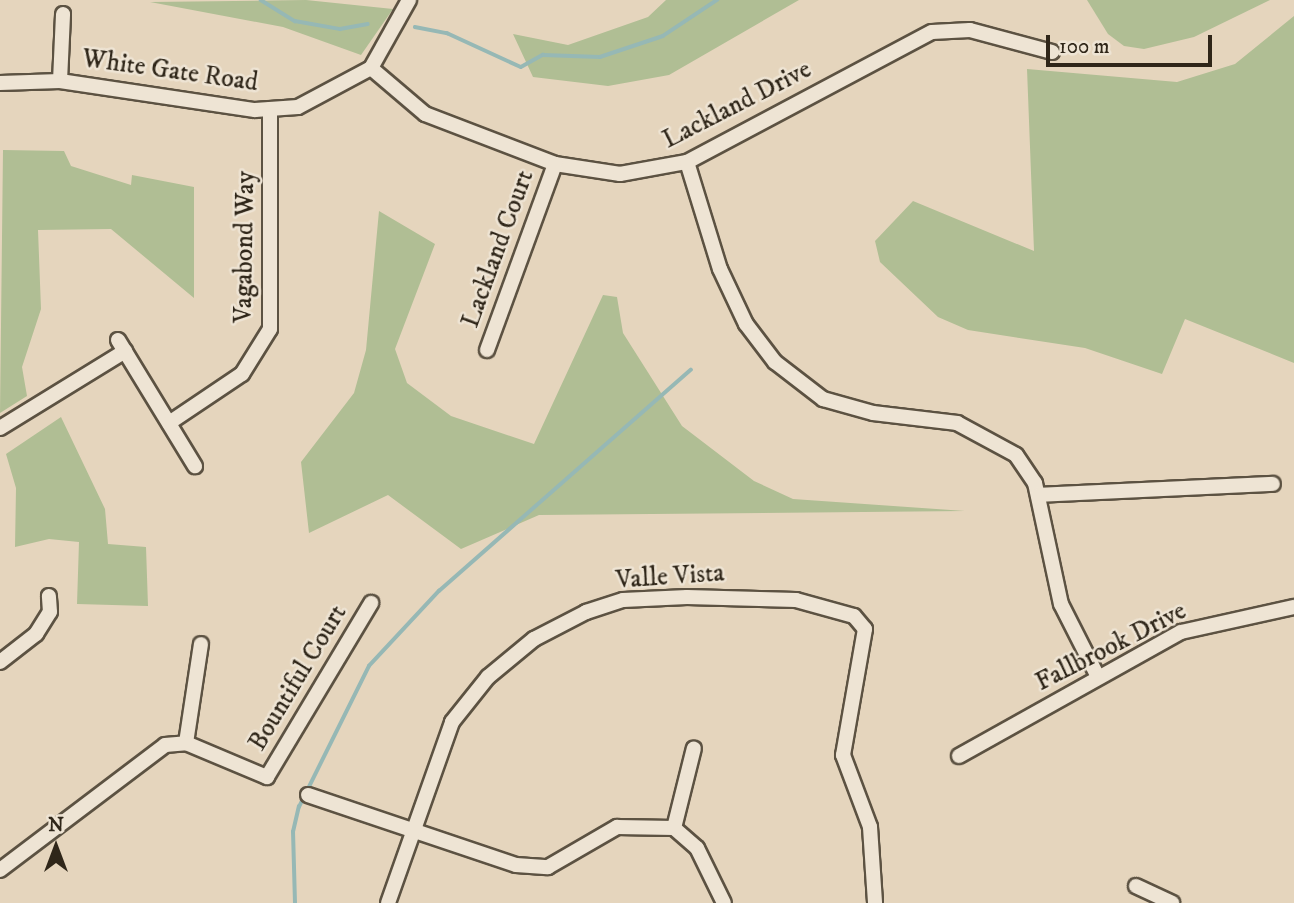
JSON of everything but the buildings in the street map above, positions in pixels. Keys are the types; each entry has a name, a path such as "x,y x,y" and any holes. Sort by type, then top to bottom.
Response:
{"street":[{"name":"White Gate Road","path":"0,83 60,81 270,109 324,98 371,68 409,0"},
{"path":"60,81 63,14"},
{"name":"Lackland Drive","path":"371,68 425,114 555,164 620,174 687,162 932,32 971,30 1052,52"},
{"name":"Vagabond Way","path":"169,423 242,374 270,329 270,109"},
{"path":"687,162 720,269 746,324 775,362 824,398 873,413 957,423 992,436 1016,455 1038,495 1061,604 1098,677"},
{"name":"Lackland Court","path":"487,350 555,164"},
{"path":"0,428 122,346 195,466"},
{"path":"1038,495 1273,484"},
{"path":"0,662 36,634 50,612 50,596"},
{"name":"Valle Vista","path":"388,903 452,722 480,686 534,639 586,611 622,600 760,597 830,607 854,616 865,629 843,755 870,827 876,903"},
{"name":"Bountiful Court","path":"186,743 267,778 371,603"},
{"name":"Fallbrook Drive","path":"959,756 1181,632 1294,607"},
{"path":"0,870 151,752 186,743 201,644"},
{"path":"674,828 694,748"},
{"path":"308,795 413,832 534,868 564,862 617,827 674,828 698,848 724,903"},
{"path":"1152,903 1136,886 1172,903"}],"green space":[{"path":"306,0 393,9 361,55 283,27 150,2"},
{"path":"666,0 799,0 669,75 608,86 533,77 513,34 568,45 648,17"},
{"path":"1087,0 1270,0 1194,37 1144,49 1124,46 1108,34"},
{"path":"1294,16 1294,363 1185,319 1162,374 1085,348 968,330 938,317 880,262 875,241 913,201 1034,251 1027,69 1177,82 1235,64"},
{"path":"3,150 64,151 71,166 131,185 132,175 194,187 194,298 111,229 38,230 41,309 22,367 27,396 0,413"},
{"path":"379,211 435,244 395,349 407,383 451,416 534,444 603,295 617,297 623,333 682,426 754,481 793,499 965,511 539,515 461,549 388,495 309,533 301,462 354,393 366,350"},
{"path":"61,417 105,509 108,544 146,547 148,606 77,604 79,542 49,539 15,547 16,488 6,454"}],"waterway":[{"path":"261,0 295,21 340,29 368,24"},
{"path":"415,27 447,33 521,67 543,55 600,57 663,36 717,0"},
{"path":"295,903 293,832 299,807 369,666 439,591 691,370"}]}
